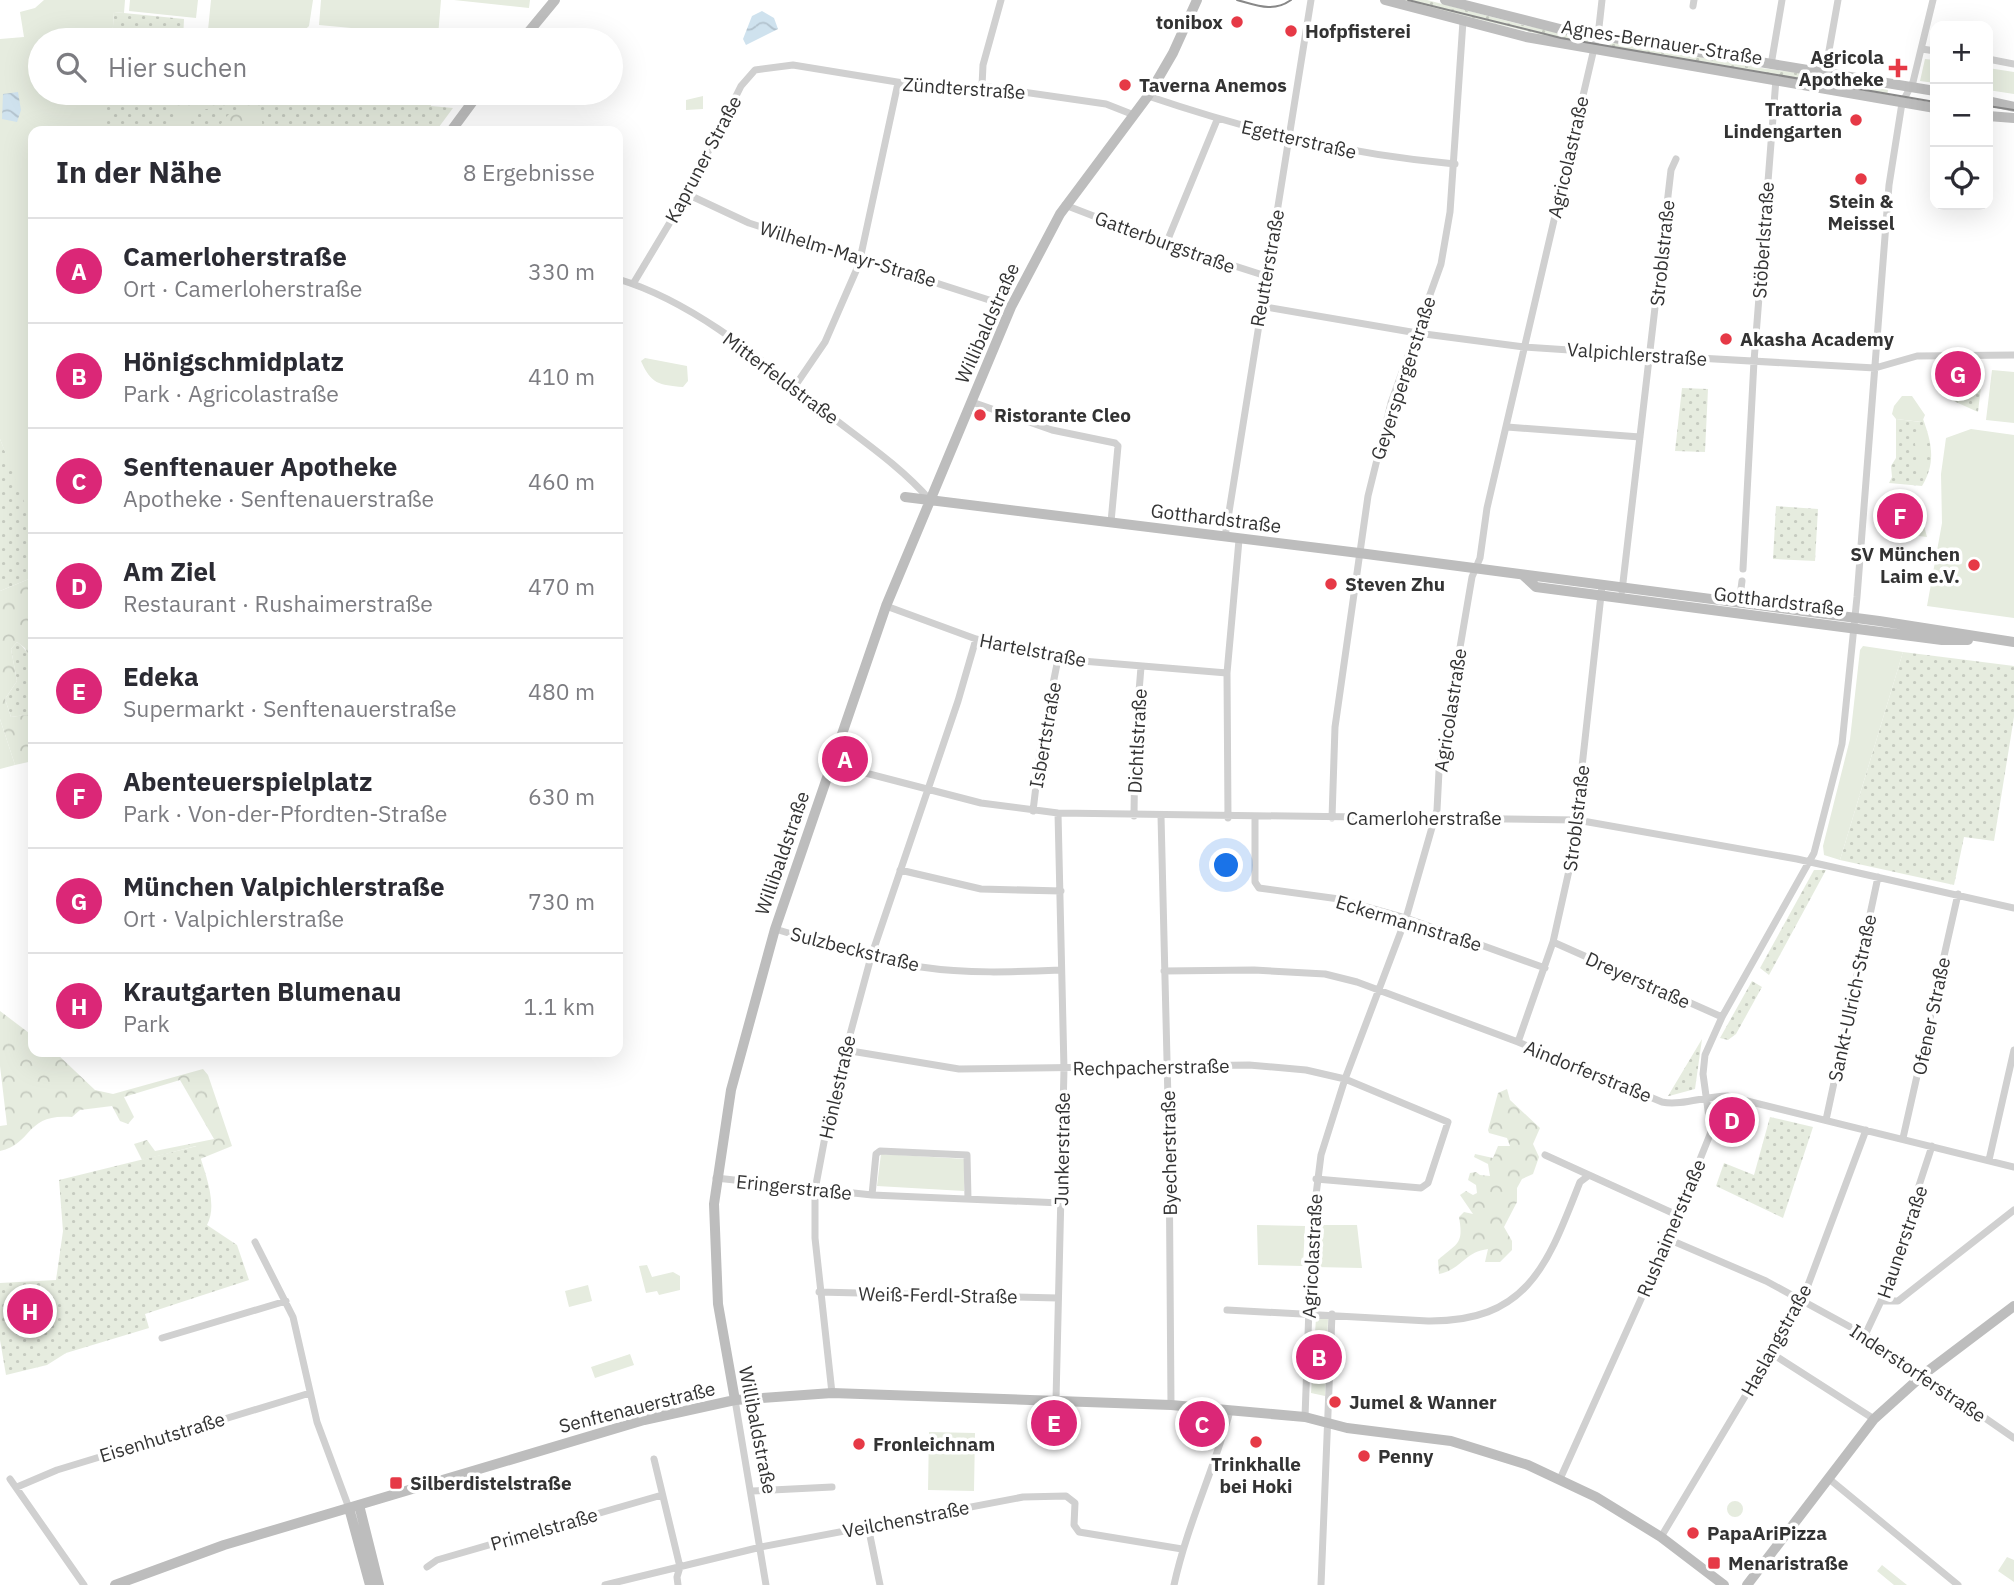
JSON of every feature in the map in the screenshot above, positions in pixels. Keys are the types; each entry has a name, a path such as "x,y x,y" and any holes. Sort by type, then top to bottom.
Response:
{"street":[{"path":"532,28 555,0"},
{"path":"982,86 983,65 1001,0"},
{"name":"Willibaldstraße","path":"766,1585 715,1269 716,1178 731,1090 775,929 886,606 1011,307 1065,205 1134,115 1173,54 1196,0"},
{"name":"Reutterstraße","path":"1225,537 1311,0"},
{"name":"Agnes-Bernauer-Straße","path":"1385,0 1592,50 1776,79 1930,107"},
{"name":"Agnes-Bernauer-Straße","path":"1444,0 1478,4 1531,24 1930,90"},
{"name":"Agricolastraße","path":"1305,1417 1316,1179 1326,1132 1406,918 1434,818 1475,568 1480,558 1488,508 1597,34 1602,0"},
{"path":"1771,65 1782,0"},
{"path":"1825,73 1838,0"},
{"name":"Rushaimerstraße","path":"1560,1479 1668,1239 1711,1132 1706,1096 1705,1055 1722,1017 1814,853 1842,744 1855,623 1886,210 1902,103 1910,88 1922,49 1933,0"},
{"name":"Geyerspergerstraße","path":"1332,818 1335,727 1359,553 1383,427 1441,264 1455,164 1463,21"},
{"path":"1922,49 1930,50"},
{"path":"1993,60 2014,64"},
{"name":"Zündterstraße","path":"793,65 946,90 982,86 1106,104 1134,115"},
{"name":"Kapruner Straße","path":"633,284 687,194 748,75 766,66 793,65"},
{"name":"Stöberlstraße","path":"1743,569 1754,361 1776,79"},
{"path":"795,386 825,341 845,300 861,257 898,83"},
{"name":"Egetterstraße","path":"1147,96 1217,120 1288,139 1374,156 1455,164"},
{"path":"1993,102 2014,107"},
{"path":"455,126 470,105"},
{"path":"1993,116 2014,118"},
{"path":"1166,244 1217,120"},
{"name":"Stroblstraße","path":"1621,594 1671,170 1676,159"},
{"name":"Wilhelm-Mayr-Straße","path":"687,194 749,223 1011,307"},
{"name":"Gatterburgstraße","path":"1065,205 1166,244 1266,276"},
{"name":"Mitterfeldstraße","path":"623,281 745,346 900,468 930,500"},
{"name":"Valpichlerstraße","path":"1261,306 1417,333 1524,347 1875,368 1917,356 2014,355"},
{"path":"972,402 1052,430 1115,443 1118,446 1111,522"},
{"path":"1507,427 1640,437"},
{"name":"Gotthardstraße","path":"905,497 1475,568 1621,594 1855,623"},
{"path":"1227,818 1227,673 1239,540"},
{"path":"1739,604 1742,581"},
{"name":"Stroblstraße","path":"1518,1042 1553,943 1577,820 1601,591"},
{"name":"Gotthardstraße","path":"1621,594 1739,604 1942,640 1993,639 2014,642"},
{"name":"Hartelstraße","path":"886,606 975,639 1058,659 1227,673"},
{"name":"Hönlestraße","path":"832,1393 831,1363 819,1292 815,1190 831,1105 871,957 958,701 975,639"},
{"name":"Isbertstraße","path":"1032,811 1041,744 1058,659"},
{"name":"Dichtlstraße","path":"1134,816 1135,740 1142,667"},
{"name":"Camerloherstraße","path":"831,764 928,790 1032,811 1058,813 1227,818 1577,820 1878,877 2014,908"},
{"name":"Junkerstraße","path":"1056,1400 1064,1069 1058,813"},
{"name":"Byecherstraße","path":"1161,817 1171,1405"},
{"name":"Eckermannstraße","path":"1255,818 1255,882 1259,888 1339,899 1406,918 1545,968"},
{"path":"900,870 981,889 1060,891"},
{"name":"Sankt-Ulrich-Straße","path":"1826,1119 1878,877"},
{"name":"Ofener Straße","path":"1903,1138 1958,894"},
{"name":"Sulzbeckstraße","path":"775,929 871,957 956,970 1061,970"},
{"name":"Dreyerstraße","path":"1553,943 1722,1017"},
{"name":"Aindorferstraße","path":"1164,971 1254,970 1325,974 1381,990 1518,1042 1662,1102 1672,1104 1706,1096 1727,1097 2014,1167"},
{"name":"Rechpacherstraße","path":"845,1050 959,1069 1249,1065 1306,1070 1345,1079 1448,1122 1428,1184 1421,1188 1316,1179"},
{"path":"1989,1160 2014,1050"},
{"name":"Haslangstraße","path":"1661,1537 1802,1301 1866,1130"},
{"name":"Haunerstraße","path":"1865,1335 1881,1301 1923,1183 1932,1146"},
{"name":"Eringerstraße","path":"872,1195 876,1154 880,1151 967,1155 970,1158 968,1199"},
{"path":"1545,1155 1677,1215"},
{"path":"1227,1310 1453,1321 1499,1307 1519,1294 1538,1275 1551,1255 1580,1182 1588,1176"},
{"name":"Eringerstraße","path":"716,1178 872,1195 1061,1203"},
{"path":"1881,1301 1898,1301 2014,1210"},
{"name":"Inderstorferstraße","path":"1668,1239 1729,1264 1865,1335 2014,1438"},
{"path":"255,1242 286,1301 300,1345 317,1422 351,1504 379,1585"},
{"name":"Weiß-Ferdl-Straße","path":"819,1292 1058,1298"},
{"path":"162,1338 286,1301"},
{"path":"1747,1585 1874,1419 1924,1374 2014,1306"},
{"name":"Agricolastraße","path":"1321,1585 1332,1314"},
{"path":"1771,1353 1874,1419"},
{"name":"Eisenhutstraße","path":"17,1487 57,1470 310,1393"},
{"name":"Senftenauerstraße","path":"116,1585 224,1545 351,1504 644,1420 735,1401 832,1393 1056,1400 1171,1405 1305,1417 1328,1424"},
{"path":"1174,1585 1182,1549 1230,1411"},
{"path":"1328,1424 1477,1447 1560,1479 1661,1537 1724,1585"},
{"path":"654,1459 680,1567 678,1585"},
{"path":"1828,1478 1958,1585"},
{"path":"10,1479 84,1585"},
{"path":"752,1491 832,1487"},
{"name":"Primelstraße","path":"427,1567 437,1560 662,1495"},
{"name":"Veilchenstraße","path":"605,1585 761,1548 1023,1497 1066,1496 1075,1503 1074,1525 1079,1532 1182,1549"},
{"path":"351,1504 370,1585"},
{"path":"868,1526 880,1585"}],"green space":[{"path":"44,0 125,0 124,13 114,12 113,28 28,28 28,105 107,105 107,126 28,126 28,512 0,439 0,39 24,37 20,12 35,8"},
{"path":"130,0 198,0 196,18 129,11"},
{"path":"211,0 313,0 307,28 208,28"},
{"path":"321,0 441,0 439,28 351,28 319,25"},
{"path":"454,0 530,0 529,8"},
{"path":"1400,0 1427,0 1527,26 1589,36 1587,46"},
{"path":"114,12 184,19 184,28 113,28"},
{"path":"1610,40 1761,68 1840,78 1840,81 1888,90 1887,97 1609,50"},
{"path":"1925,59 1930,60 1930,82 1920,81"},
{"path":"1993,69 2014,72 2014,94 1993,91"},
{"path":"703,96 703,109 686,110 686,100"},
{"path":"107,105 431,105 453,108 440,126 107,126"},
{"path":"174,105 233,105 195,110 195,117 190,119 188,125 191,126 174,126"},
{"path":"242,105 260,105 262,126 219,126 228,115 240,112"},
{"path":"645,358 687,366 688,381 683,387 657,382 648,374 641,361"},
{"path":"1992,370 2014,372 2014,423 1986,420"},
{"path":"1967,377 1982,378 1978,412 1947,398 1949,384 1966,385"},
{"path":"1682,388 1708,389 1705,452 1675,451"},
{"path":"1902,396 1912,396 1925,415 1922,422 1896,419 1892,414 1894,406"},
{"path":"1896,419 1921,422 1923,419 1929,436 1931,461 1922,486 1889,483 1892,477 1891,466 1896,458"},
{"name":"SV München Laim e.V.","path":"1971,429 2014,435 2014,618 1927,606 1942,523 1941,474 1946,438"},
{"path":"1914,434 1925,434 1927,471 1918,471"},
{"path":"0,439 28,511 28,579 0,591"},
{"path":"1916,495 1927,537 1877,531 1881,502"},
{"path":"1776,506 1818,509 1815,561 1773,559"},
{"path":"28,579 28,656 25,648 17,642 11,649 17,681 5,699 11,717 28,715 28,762 15,765 0,719 0,591"},
{"path":"17,642 28,654 28,715 11,717 5,699 17,681 11,649"},
{"path":"1863,646 1903,652 1840,860 1824,855 1823,846 1850,739 1860,650"},
{"path":"1903,652 2014,666 2014,717 1994,841 1964,837 1954,885 1840,860"},
{"path":"0,719 15,765 0,769"},
{"path":"1814,870 1826,870 1769,975 1760,968"},
{"path":"1752,981 1762,987 1736,1034 1728,1040 1720,1038"},
{"path":"0,1011 28,1032 28,1057 60,1057 95,1090 113,1094 203,1069 208,1075 232,1146 200,1159 196,1146 142,1160 134,1144 147,1140 155,1151 214,1139 180,1080 124,1097 134,1117 128,1124 120,1121 112,1106 80,1110 72,1117 57,1117 38,1124 19,1142 0,1151 0,1126 7,1125 0,1066"},
{"path":"1702,1039 1695,1089 1668,1096"},
{"path":"1507,1089 1510,1100 1540,1128 1533,1144 1539,1157 1533,1174 1522,1179 1517,1188 1517,1202 1504,1227 1512,1241 1512,1250 1500,1262 1485,1262 1488,1249 1480,1251 1453,1269 1439,1274 1438,1260 1460,1238 1459,1217 1464,1212 1473,1214 1460,1195 1466,1191 1473,1195 1477,1193 1476,1185 1468,1180 1470,1173 1490,1176 1488,1164 1474,1157 1475,1154 1493,1158 1498,1146 1510,1146 1507,1138 1489,1133 1488,1130 1498,1093"},
{"path":"1770,1117 1813,1127 1783,1218 1716,1186 1724,1163 1754,1175"},
{"path":"197,1146 211,1196 207,1225 237,1245 249,1280 145,1314 149,1328 66,1353 47,1365 6,1375 0,1340 0,1283 56,1280 63,1231 59,1180"},
{"path":"881,1154 966,1159 964,1191 877,1186"},
{"path":"1257,1225 1305,1226 1303,1266 1258,1265"},
{"path":"1317,1225 1357,1225 1362,1268 1315,1267"},
{"path":"647,1265 652,1277 673,1272 680,1276 680,1290 659,1295 657,1291 646,1293 639,1266"},
{"path":"588,1285 592,1301 569,1307 565,1291"},
{"path":"1316,1318 1328,1319 1325,1396 1311,1393"},
{"path":"630,1354 634,1365 595,1378 591,1367"},
{"path":"929,1432 975,1433 974,1491 928,1490"},
{"path":"1735,1501 1741,1503 1741,1515 1735,1517 1729,1515 1727,1509 1729,1503"},
{"path":"2007,1557 2014,1560 2014,1582 1998,1571"},
{"path":"1882,1565 1907,1585 1894,1585 1877,1571"}],"water":[{"path":"762,11 774,18 778,29 746,45 743,39 752,16"},
{"path":"18,92 21,110 17,122 2,119 3,94"}],"tram line":[{"path":"1237,0 1271,7 1291,0"},
{"path":"1408,0 1561,38 1930,101"},
{"path":"1993,107 2014,110"}],"place":[{"name":"tonibox","path":"1237,22"},
{"name":"Hofpfisterei","path":"1291,31"},
{"name":"Agricola Apotheke","path":"1898,68"},
{"name":"Taverna Anemos","path":"1125,85"},
{"name":"Trattoria Lindengarten","path":"1856,120"},
{"name":"Stein & Meissel","path":"1861,179"},
{"name":"Akasha Academy","path":"1726,339"},
{"name":"München Valpichlerstraße","path":"1958,374"},
{"name":"Ristorante Cleo","path":"980,415"},
{"name":"Abenteuerspielplatz","path":"1900,516"},
{"name":"SV München Laim e.V.","path":"1974,565"},
{"name":"Steven Zhu","path":"1331,584"},
{"name":"Camerloherstraße","path":"845,759"},
{"name":"Am Ziel","path":"1732,1120"},
{"name":"Krautgarten Blumenau","path":"30,1311"},
{"name":"Hönigschmidplatz","path":"1319,1357"},
{"name":"Jumel & Wanner","path":"1335,1402"},
{"name":"Edeka","path":"1054,1423"},
{"name":"Senftenauer Apotheke","path":"1202,1424"},
{"name":"Trinkhalle bei Hoki","path":"1256,1442"},
{"name":"Fronleichnam","path":"859,1444"},
{"name":"Penny","path":"1364,1456"},
{"name":"Silberdistelstraße","path":"396,1483"},
{"name":"PapaAriPizza","path":"1693,1533"},
{"name":"Menaristraße","path":"1714,1563"}]}
